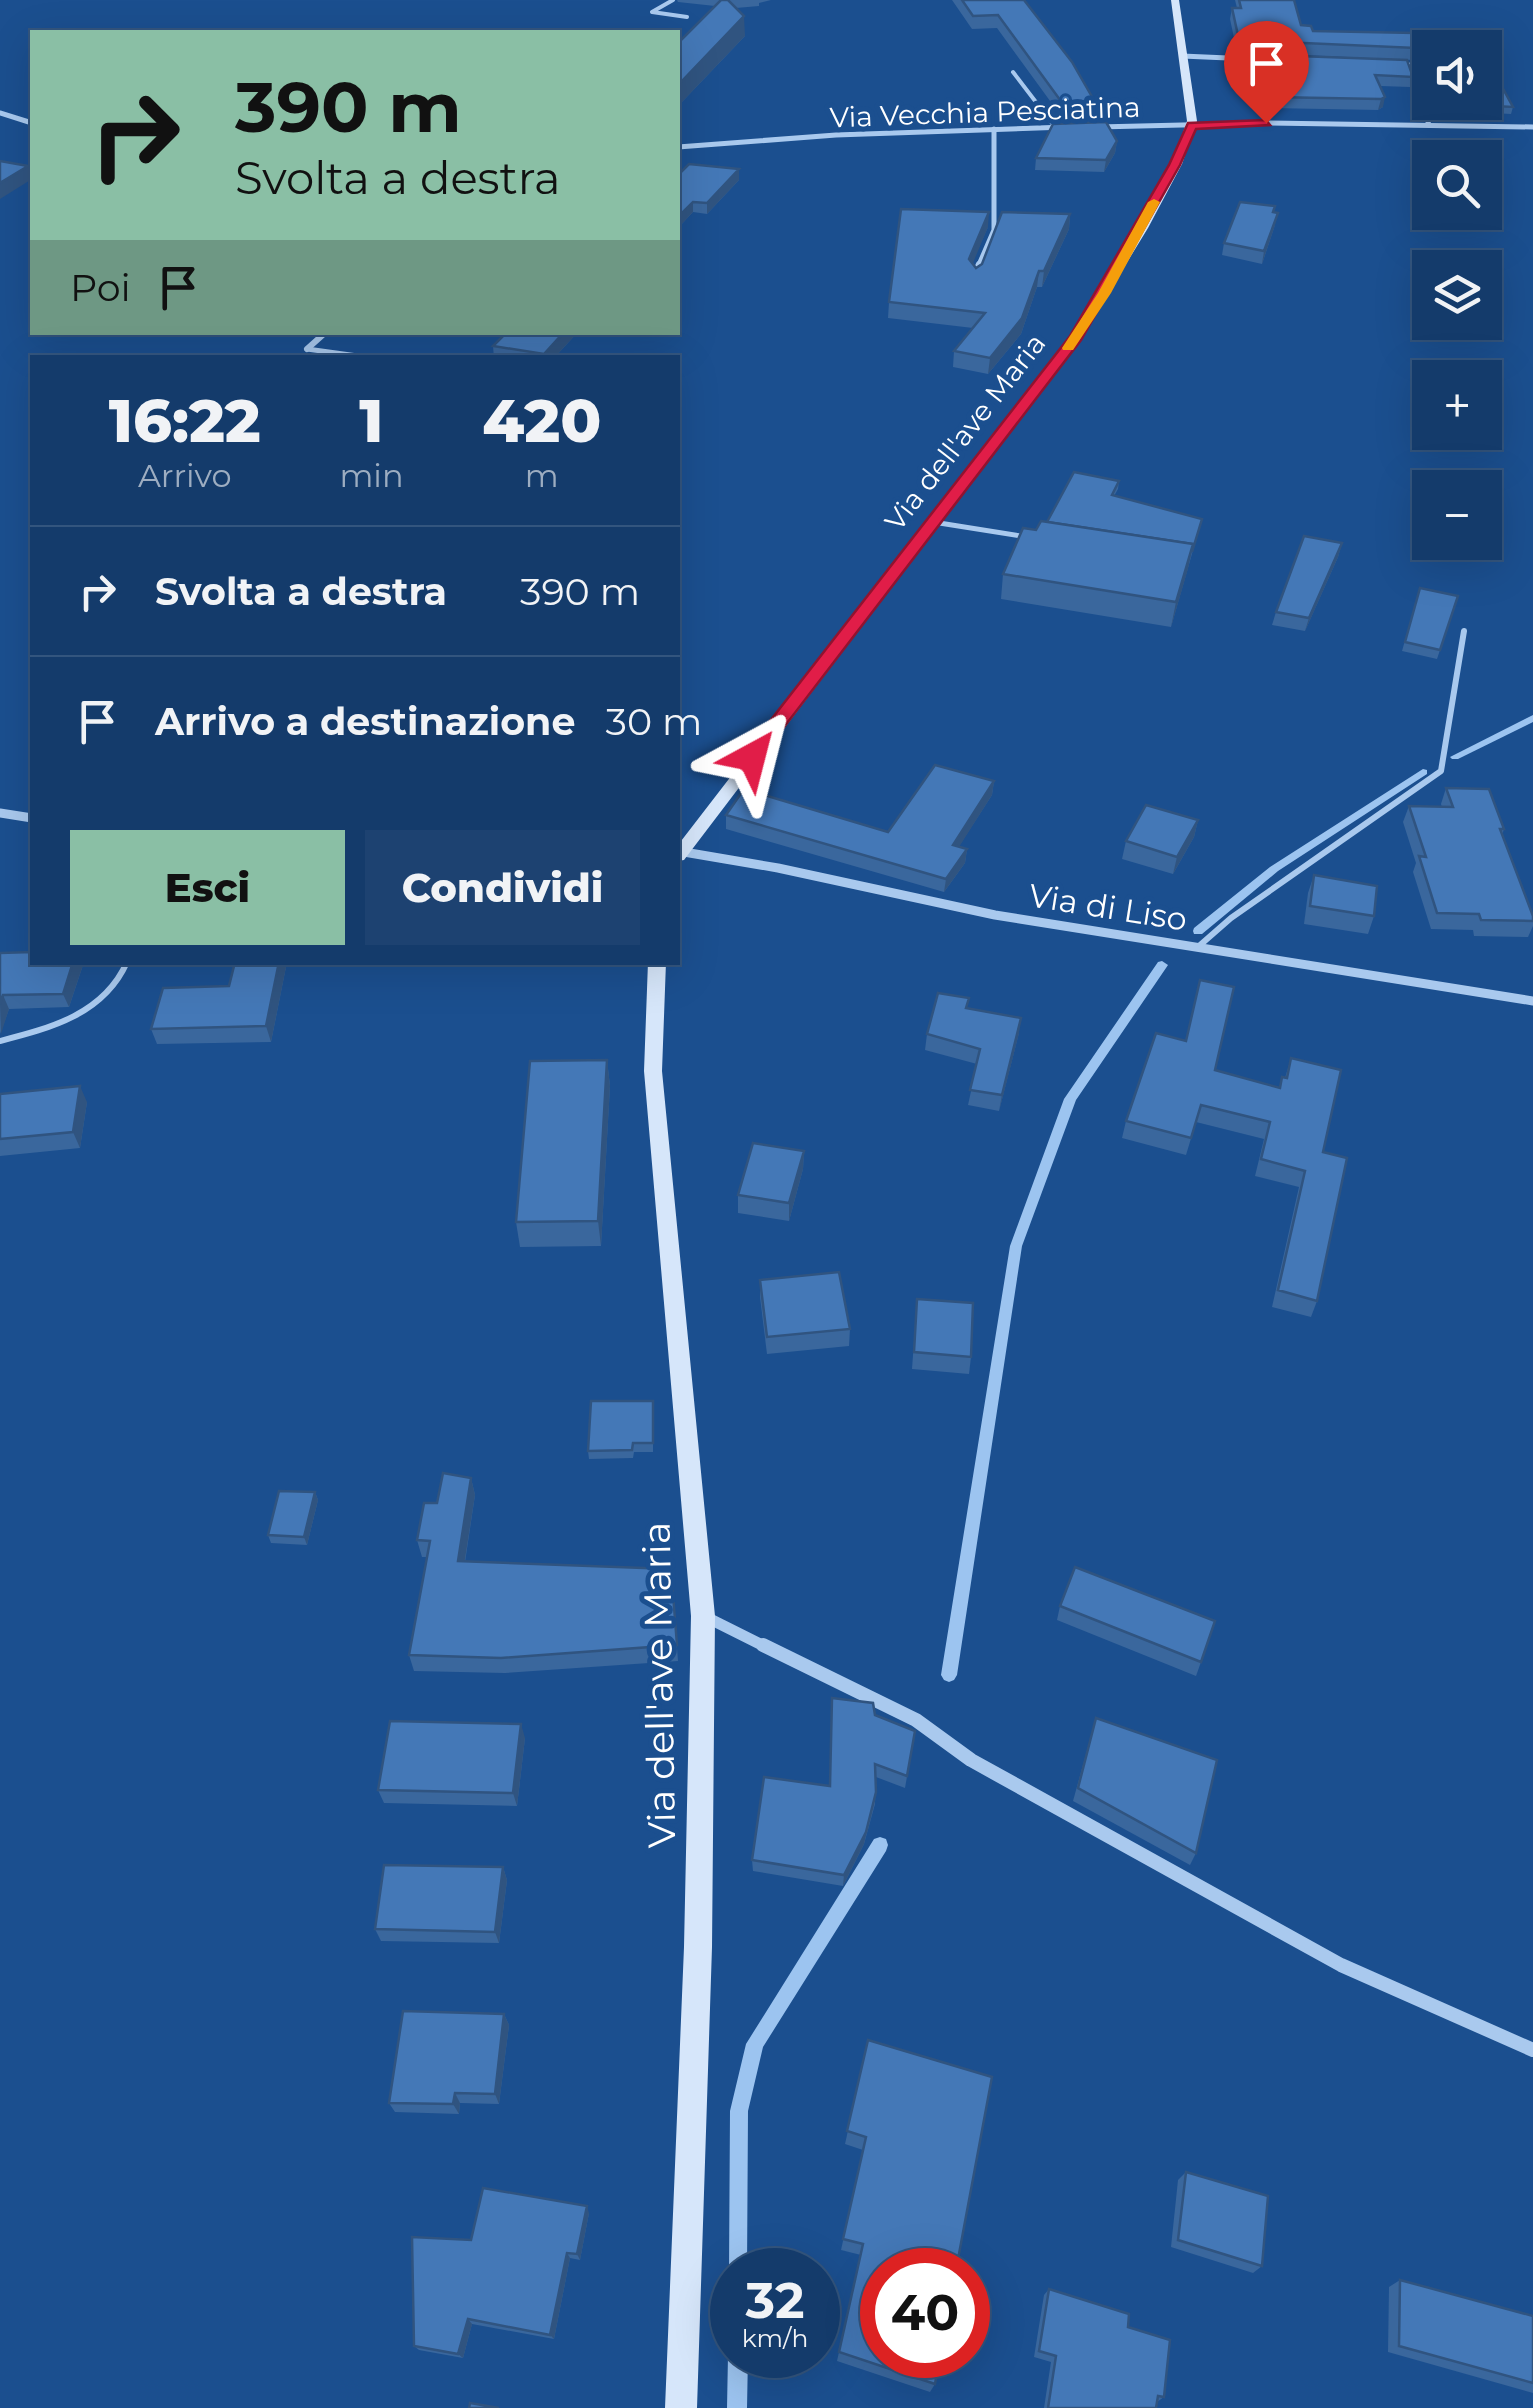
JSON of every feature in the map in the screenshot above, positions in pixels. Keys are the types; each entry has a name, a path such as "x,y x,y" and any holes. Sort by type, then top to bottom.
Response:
{"street":[{"path":"1175,0 1192,126"},
{"path":"1182,56 1254,59"},
{"path":"1392,64 1409,65 1429,126"},
{"path":"0,113 30,122"},
{"name":"Via dell'ave Maria","path":"680,850 1076,337 1175,165 1192,126"},
{"name":"Via Vecchia Pesciatina","path":"680,148 994,128 1075,127"},
{"name":"Via Vecchia Pesciatina","path":"1094,127 1533,127"},
{"path":"974,276 994,230 994,128"},
{"path":"308,349 323,335"},
{"path":"0,813 30,818"},
{"name":"Via di Liso","path":"680,853 994,915 1533,1002"},
{"name":"Via dell'ave Maria","path":"657,965 653,1071 703,1616 698,1947 681,2408"},
{"path":"703,1616 916,1720 971,1760 1341,1964 1533,2050"}],"lane":[{"path":"674,0 652,12 687,17"},
{"path":"1013,72 1055,127"},
{"path":"308,349 351,355"},
{"path":"933,522 1044,540"},
{"path":"1198,946 1231,918 1442,771 1464,631"},
{"path":"0,1041 106,1000 126,965"}],"building":[{"path":"721,0 728,0 744,16 680,83 680,41"},
{"path":"962,0 1024,0 1072,62 1099,109 1061,110 1063,104 998,15 973,16"},
{"path":"1239,0 1294,0 1301,25 1311,26 1313,31 1412,33 1412,48 1239,40 1232,8 1241,8"},
{"path":"1242,54 1407,60 1412,77 1375,75 1385,97 1381,99 1268,97 1261,75 1246,74"},
{"path":"1502,87 1513,107 1502,106"},
{"path":"1106,122 1117,141 1106,160 1036,158 1053,124"},
{"path":"0,161 28,166 0,183"},
{"path":"689,164 739,169 707,203 693,202 680,215 680,173"},
{"path":"1240,202 1275,206 1273,212 1278,213 1264,251 1224,243"},
{"path":"901,209 989,212 969,259 976,268 982,264 1002,212 1070,214 1044,271 1039,271 1022,318 990,358 954,351 985,313 889,302"},
{"path":"504,335 561,335 544,354 493,346"},
{"path":"1074,472 1119,481 1112,495 1202,519 1192,552 1193,544 1047,522"},
{"path":"1041,521 1193,544 1176,602 1003,574 1023,528 1036,530"},
{"path":"1304,536 1342,543 1309,618 1276,612"},
{"path":"1420,588 1458,596 1440,650 1405,642"},
{"path":"935,765 994,781 953,845 967,849 946,879 726,815 744,789 888,832"},
{"path":"1446,788 1489,789 1533,921 1481,920 1479,914 1437,913 1419,856 1426,857 1409,806 1453,807"},
{"path":"1146,805 1198,820 1177,857 1126,841"},
{"path":"1314,875 1377,886 1374,916 1310,906"},
{"path":"30,952 30,965 72,965 63,994 3,995 0,1004 0,953"},
{"path":"234,965 278,965 266,1026 151,1029 163,988 229,986"},
{"path":"1200,980 1234,987 1215,1070 1280,1088 1282,1077 1287,1078 1291,1058 1341,1070 1323,1152 1347,1158 1317,1301 1278,1290 1305,1171 1261,1159 1270,1122 1201,1105 1191,1138 1126,1121 1156,1033 1186,1041"},
{"path":"938,993 969,998 966,1008 1021,1018 1002,1095 970,1090 980,1049 927,1034"},
{"path":"607,1060 598,1221 516,1222 530,1061"},
{"path":"80,1086 73,1132 0,1139 0,1094"},
{"path":"753,1143 804,1151 789,1203 738,1195"},
{"path":"839,1272 850,1329 767,1337 760,1280"},
{"path":"917,1299 973,1303 971,1357 914,1352"},
{"path":"591,1401 653,1401 653,1443 633,1443 632,1450 588,1451"},
{"path":"443,1473 471,1478 458,1561 671,1569 677,1645 501,1658 409,1655 430,1541 417,1540 424,1503 437,1503"},
{"path":"279,1491 315,1492 304,1537 268,1535"},
{"path":"1075,1567 1215,1621 1201,1662 1060,1606"},
{"path":"832,1698 873,1703 875,1715 915,1731 907,1776 875,1764 876,1792 866,1832 844,1875 752,1860 764,1777 830,1786"},
{"path":"1096,1718 1217,1760 1196,1853 1078,1788"},
{"path":"390,1721 521,1724 513,1793 378,1790"},
{"path":"384,1865 503,1867 495,1932 375,1929"},
{"path":"403,2011 504,2014 495,2094 455,2093 453,2104 389,2103"},
{"path":"868,2040 992,2077 960,2248 862,2248 863,2244 843,2239 866,2137 847,2131"},
{"path":"1186,2172 1268,2196 1262,2266 1178,2240"},
{"path":"483,2188 587,2206 577,2254 567,2253 550,2335 468,2319 458,2354 414,2346 412,2237 471,2240"},
{"path":"860,2258 860,2359 840,2352"},
{"path":"1400,2280 1533,2316 1533,2383 1399,2346"},
{"path":"1049,2289 1129,2314 1128,2327 1170,2340 1164,2397 1158,2396 1156,2408 1048,2408 1056,2356 1039,2351"},
{"path":"470,2403 499,2408 469,2408"}],"waterway":[{"path":"1455,757 1533,718"},
{"path":"1198,931 1274,869 1423,772"},
{"path":"949,1675 1016,1246 1070,1099 1162,965"},
{"path":"738,2248 739,2111 755,2044 880,1845"},
{"path":"737,2408 738,2378"}],"slow traffic":[{"path":"1068,348 1105,293 1154,202"}],"route":[{"path":"752,757 1076,337 1105,293 1192,126 1266,123"}]}
